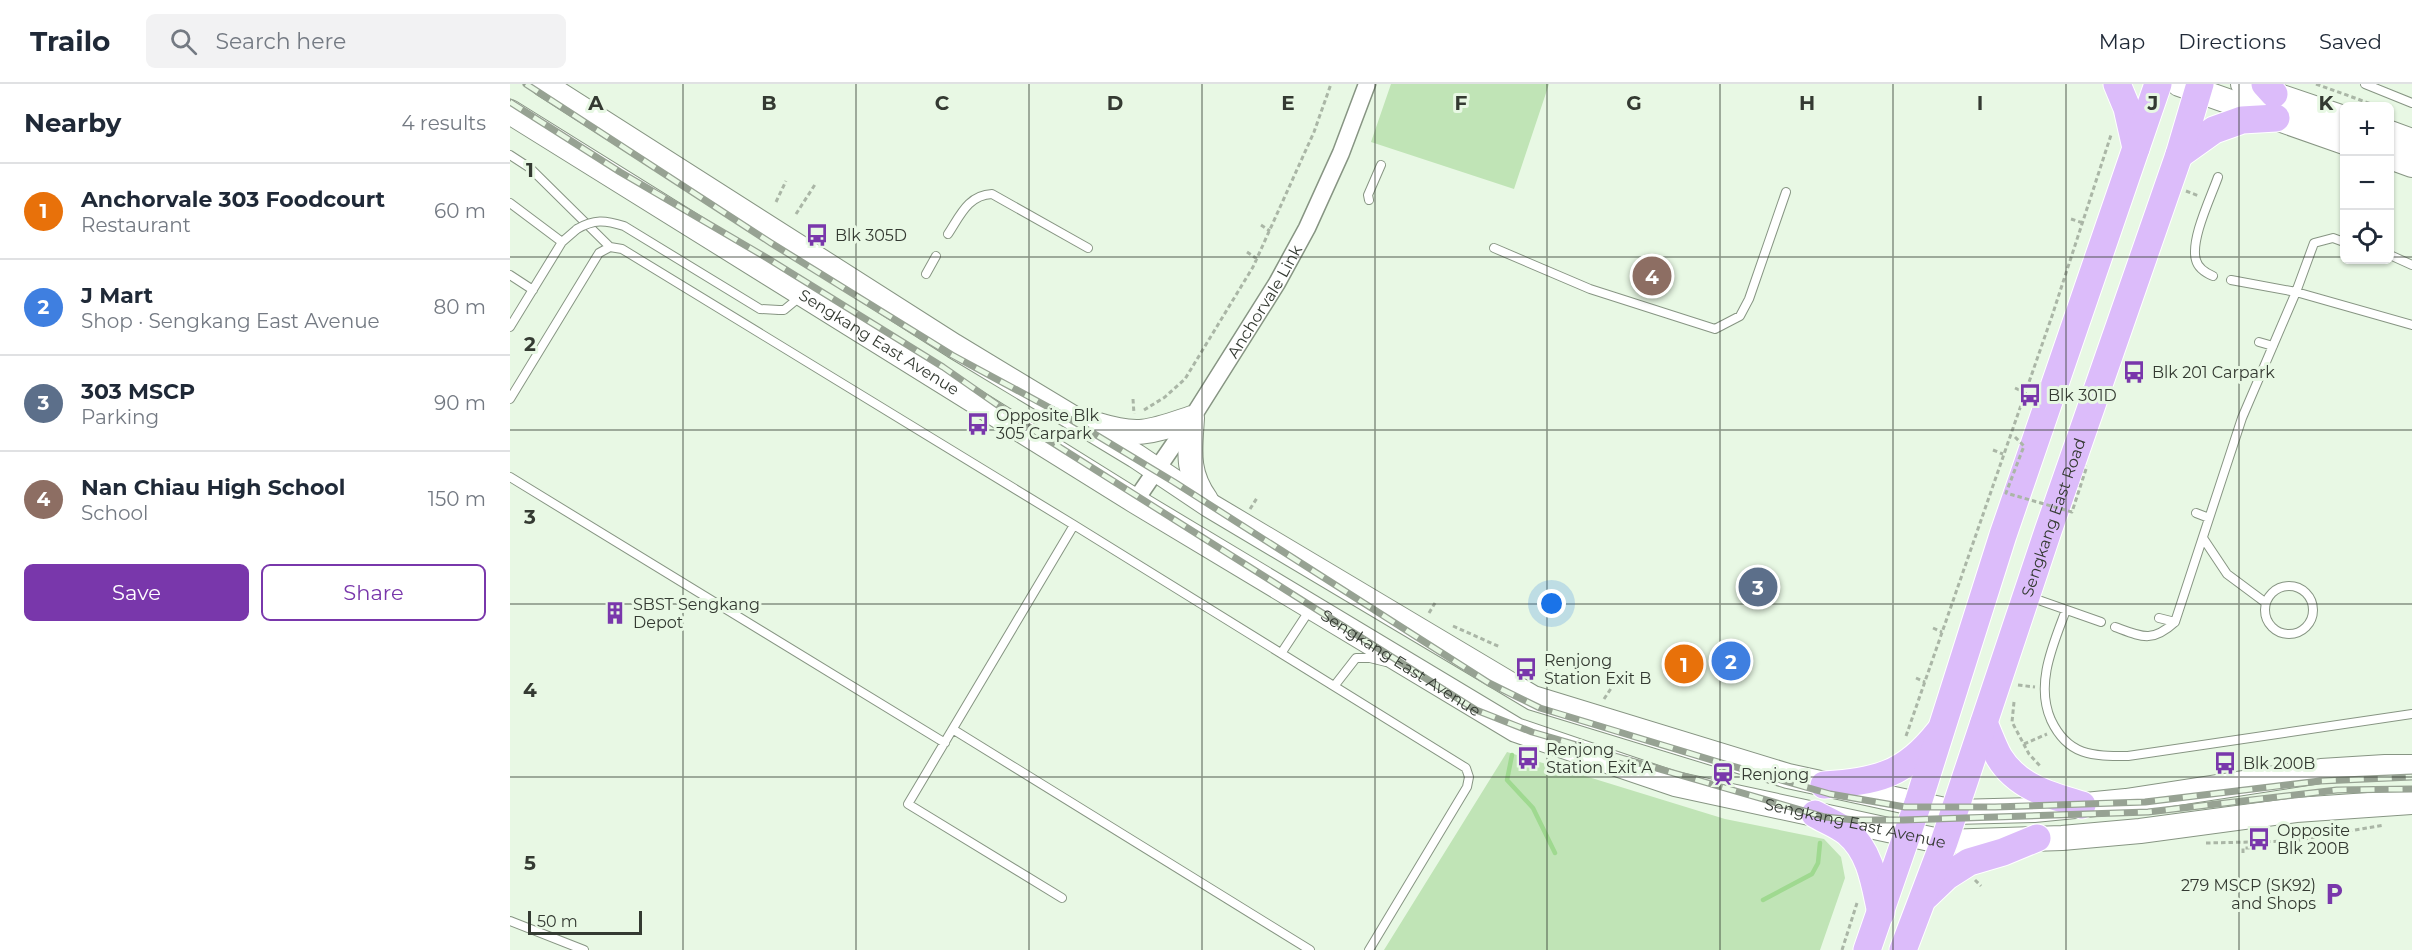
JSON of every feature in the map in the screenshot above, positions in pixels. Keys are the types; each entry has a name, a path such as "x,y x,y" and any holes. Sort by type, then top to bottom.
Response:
{"main road":[{"name":"Sengkang East Avenue","path":"543,84 954,346 1073,418 1209,505 1533,698 1746,765 1824,786 1954,812 2034,810 2126,801 2321,771 2385,766 2412,767"},
{"path":"2117,84 2127,108 2136,148"},
{"path":"1867,950 1918,803 2003,535 2158,84"},
{"path":"2243,84 2340,140"},
{"path":"2193,86 2272,99 2340,117"},
{"name":"Sengkang East Road","path":"1903,950 1944,842 2179,155 2193,86"},
{"path":"2179,155 2214,130 2242,120 2272,99"},
{"name":"Sengkang East Avenue","path":"510,112 1135,501 1516,730 1675,784 1907,836 1944,842 2140,831 2296,810 2412,802"},
{"path":"2394,134 2412,141"},
{"path":"2394,159 2412,165"},
{"path":"1073,418 1139,434 1192,418 1190,457 1192,474 1209,505"},
{"path":"1984,723 2000,758 2017,778 2043,793 2082,805"},
{"path":"1824,786 1862,782 1894,772 1922,753 1943,726"},
{"path":"1815,814 1847,832 1863,850 1881,913"},
{"path":"1922,899 1947,876 1969,862 2003,852 2037,838"}],"street":[{"name":"Anchorvale Link","path":"1135,501 1192,418 1277,283 1307,228 1341,153 1366,84"}],"lane":[{"path":"2365,84 2412,103"},
{"path":"510,155 530,168 610,247 622,249 1282,652 1466,768 1469,777 1467,787 1369,950"},
{"path":"1369,200 1368,195 1381,165"},
{"path":"2213,276 2205,272 2196,259 2196,241 2218,177"},
{"path":"1494,248 1590,290 1715,329 1740,316 1749,299 1786,192"},
{"path":"948,234 972,200 984,194 992,194 1088,248"},
{"path":"510,203 562,242"},
{"path":"510,327 562,242 577,229 596,220 608,220 624,226 759,309 784,310 802,295"},
{"path":"2115,627 2143,637 2155,636 2175,622 2238,432 2314,243 2333,238 2340,241"},
{"path":"510,399 599,253 610,247"},
{"path":"2403,260 2412,252"},
{"path":"926,274 936,256"},
{"path":"2394,257 2412,265"},
{"path":"510,275 533,290"},
{"path":"2231,280 2296,292 2412,325"},
{"path":"2259,342 2273,346"},
{"path":"2228,429 2238,432"},
{"path":"510,477 945,743"},
{"path":"2196,513 2209,518"},
{"path":"1062,898 908,804 1074,525"},
{"path":"2203,538 2227,574 2266,603"},
{"path":"2288,586 2296,587 2308,595 2313,616 2298,632 2283,633 2271,625 2266,603 2275,591 2288,586"},
{"path":"2027,596 2101,622"},
{"path":"1282,652 1312,607"},
{"path":"2066,610 2055,639 2043,688 2045,706 2061,738 2071,748 2085,753 2128,756 2412,714"},
{"path":"2159,618 2175,622"},
{"path":"1335,686 1356,658 1370,658 1423,673"},
{"path":"954,730 1310,950"},
{"path":"510,921 584,950"}],"path":[{"path":"1133,399 1134,413 1158,402 1185,379 1257,259 1314,132 1331,84"},
{"path":"2316,84 2366,102"},
{"path":"1903,740 1908,733 2003,454 2012,435 2024,392 2109,147 2113,128"},
{"path":"776,202 786,181"},
{"path":"796,214 816,183"},
{"path":"2185,184 2183,190 2210,200"},
{"path":"2071,219 2083,223"},
{"path":"1262,225 1270,231"},
{"path":"1247,252 1257,259"},
{"path":"2015,388 2024,392"},
{"path":"2012,435 2024,446 2006,493 2072,512 2087,465"},
{"path":"1994,450 2003,454"},
{"path":"2077,514 2091,460"},
{"path":"1253,504 1257,498"},
{"path":"1450,625 1500,647"},
{"path":"1933,628 1942,632"},
{"path":"2022,675 2018,685 2012,722 2029,754 2047,773"},
{"path":"1916,678 1925,682"},
{"path":"2018,685 2043,688"},
{"path":"1604,699 1612,687"},
{"path":"2024,744 2056,730"},
{"path":"2202,843 2293,841 2390,824"},
{"path":"2243,853 2243,848 2252,848"},
{"path":"1842,950 1860,894"}],"green space":[{"path":"1391,84 1549,84 1514,189 1371,142"},
{"path":"1507,752 1725,819 1824,839 1841,857 1845,878 1820,950 1384,950"}],"waterway":[{"path":"1512,755 1507,780 1533,808 1555,853"},
{"path":"1763,900 1812,874 1818,863 1820,843"}],"railway":[{"path":"526,84 771,243 952,355 1063,415 1174,482 1489,683 1540,708 1830,794 1905,807 1995,807 2145,802 2320,781 2412,777"},
{"path":"510,102 620,172 767,258 943,367 1045,438 1476,710 1532,732 1825,817 1855,820 2148,812 2337,790 2412,789"}],"place":[{"name":"Blk 305D","path":"817,235"},
{"name":"Nan Chiau High School","path":"1652,276"},
{"name":"Blk 201 Carpark","path":"2134,372"},
{"name":"Blk 301D","path":"2030,395"},
{"name":"Opposite Blk 305 Carpark","path":"978,424"},
{"name":"303 MSCP","path":"1758,587"},
{"name":"SBST Sengkang Depot","path":"615,613"},
{"name":"J Mart","path":"1731,661"},
{"name":"Anchorvale 303 Foodcourt","path":"1684,664"},
{"name":"Renjong Station Exit B","path":"1526,669"},
{"name":"Renjong Station Exit A","path":"1528,758"},
{"name":"Blk 200B","path":"2225,763"},
{"name":"Renjong","path":"1723,774"},
{"name":"Opposite Blk 200B","path":"2259,839"},
{"name":"279 MSCP (SK92) and Shops","path":"2334,894"}]}
